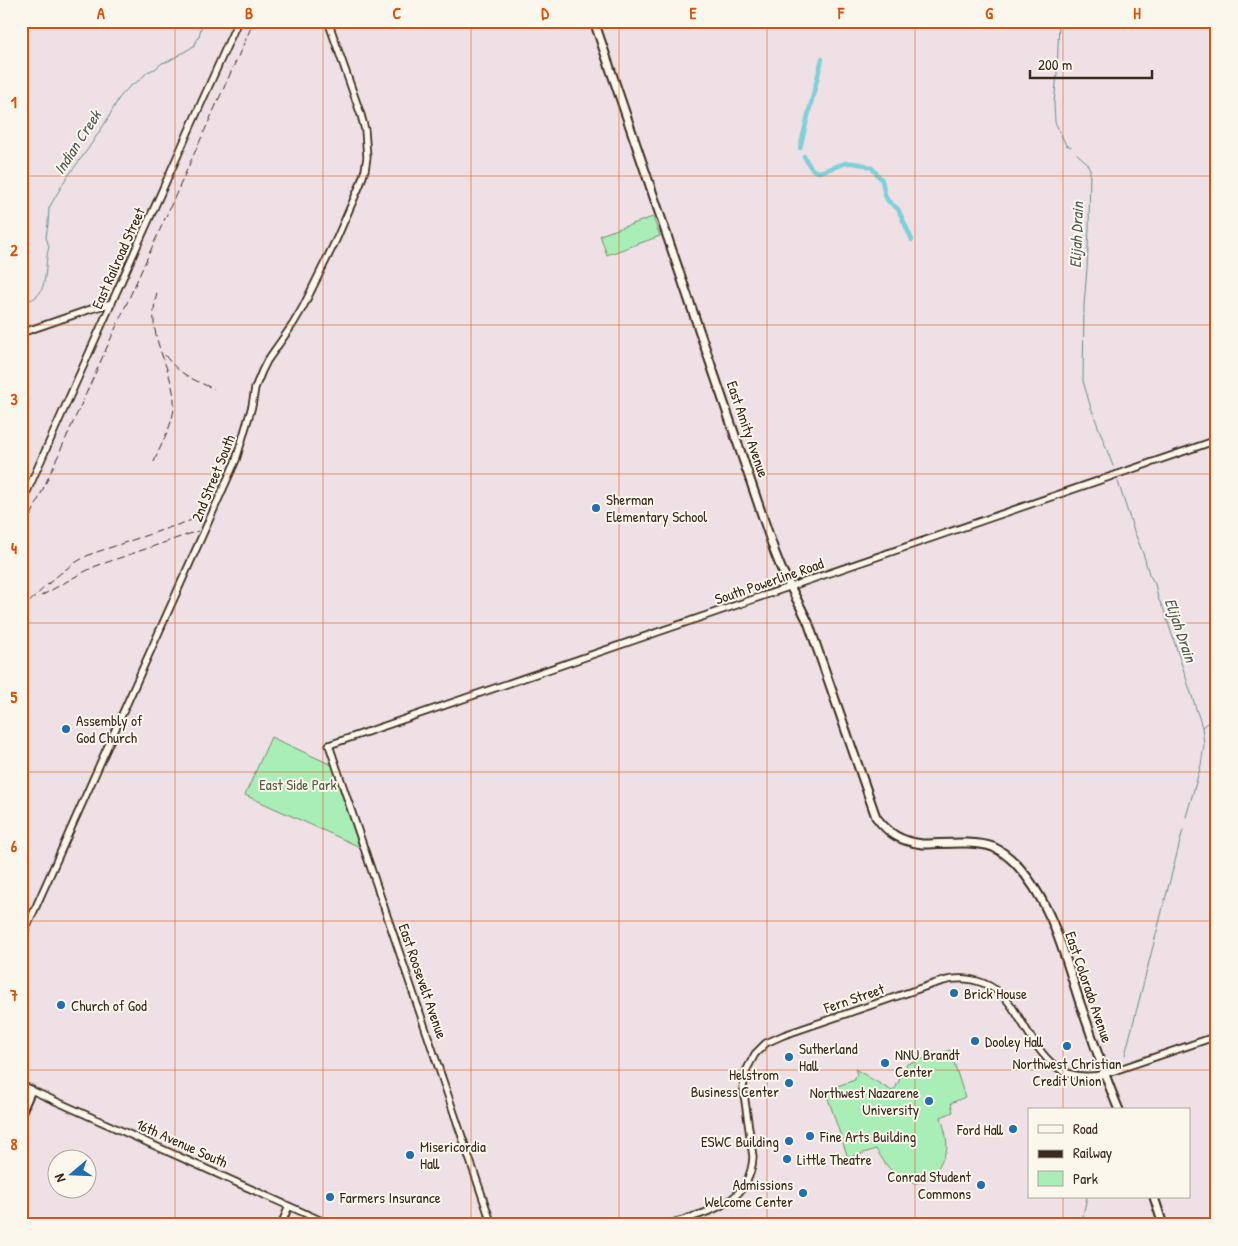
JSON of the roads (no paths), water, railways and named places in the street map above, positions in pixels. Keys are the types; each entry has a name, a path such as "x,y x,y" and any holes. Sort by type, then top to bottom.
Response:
{"main road":[{"name":"East Amity Avenue","path":"594,21 775,553 808,622 876,817 884,828 894,836"},
{"name":"East Colorado Avenue","path":"894,836 904,841 922,844 985,844 1009,857 1028,877 1048,912 1118,1108"},
{"name":"16th Avenue South","path":"21,1086 32,1090"},
{"path":"21,1113 32,1090"},
{"path":"1154,1198 1163,1225"}],"street":[{"name":"East Railroad Street","path":"21,505 238,21"},
{"name":"2nd Street South","path":"21,940 236,460 252,406 255,388 262,371 303,307 336,240 360,185 367,157 365,130 328,21"},
{"path":"21,333 112,303"},
{"name":"South Powerline Road","path":"330,745 1217,440"},
{"name":"East Roosevelt Avenue","path":"330,745 492,1225"},
{"name":"Fern Street","path":"667,1225 720,1207 731,1201 741,1192 751,1175 753,1167 753,1147 743,1087 744,1079 748,1065 755,1054 766,1044 784,1035 942,981 967,979 990,986 1008,1000 1041,1053 1052,1064 1067,1074 1081,1077 1094,1077 1105,1074"},
{"path":"1105,1074 1217,1036"},
{"name":"16th Avenue South","path":"32,1090 331,1225"},
{"path":"281,1225 289,1206"}],"waterway":[{"name":"Indian Creek","path":"21,303 36,297 43,287 49,247 46,237 49,208 65,180 88,149 119,98 147,72 194,46 203,21"},
{"name":"Elijah Drain","path":"1059,21 1054,103 1055,122 1066,145 1071,147"},
{"path":"800,148 822,59"},
{"name":"Elijah Drain","path":"1077,154 1090,169 1083,381 1113,466"},
{"path":"804,156 810,167 817,172 846,163 865,165 872,168 882,180 885,195 888,201 898,209 912,240"},
{"name":"Elijah Drain","path":"1118,482 1149,574 1155,584 1158,598 1164,610 1202,727 1204,744 1201,765 1186,817"},
{"path":"1202,727 1217,715"},
{"name":"Elijah Drain","path":"1125,1055 1183,830"},
{"name":"Elijah Drain","path":"1081,1225 1087,1198"}],"railway":[{"path":"21,538 254,21"},
{"path":"154,462 169,429 174,408 172,386 158,344 154,322 157,292"},
{"path":"165,355 181,372 214,389"},
{"path":"21,610 54,579 81,559 195,519"},
{"path":"41,596 96,566 198,531"}],"place":[{"name":"Sherman Elementary School","path":"596,508"},
{"name":"Assembly of God Church","path":"66,729"},
{"name":"Brick House","path":"954,993"},
{"name":"Church of God","path":"61,1005"},
{"name":"Dooley Hall","path":"975,1041"},
{"name":"Northwest Christian Credit Union","path":"1067,1046"},
{"name":"Sutherland Hall","path":"789,1057"},
{"name":"NNU Brandt Center","path":"885,1063"},
{"name":"Helstrom Business Center","path":"789,1083"},
{"name":"Northwest Nazarene University","path":"929,1101"},
{"name":"Ford Hall","path":"1013,1129"},
{"name":"Fine Arts Building","path":"810,1136"},
{"name":"ESWC Building","path":"789,1141"},
{"name":"Misericordia Hall","path":"410,1155"},
{"name":"Little Theatre","path":"787,1159"},
{"name":"Conrad Student Commons","path":"981,1185"},
{"name":"Admissions Welcome Center","path":"803,1193"},
{"name":"Farmers Insurance","path":"330,1197"}],"park label":[{"name":"East Side Park","path":"298,784"}]}
